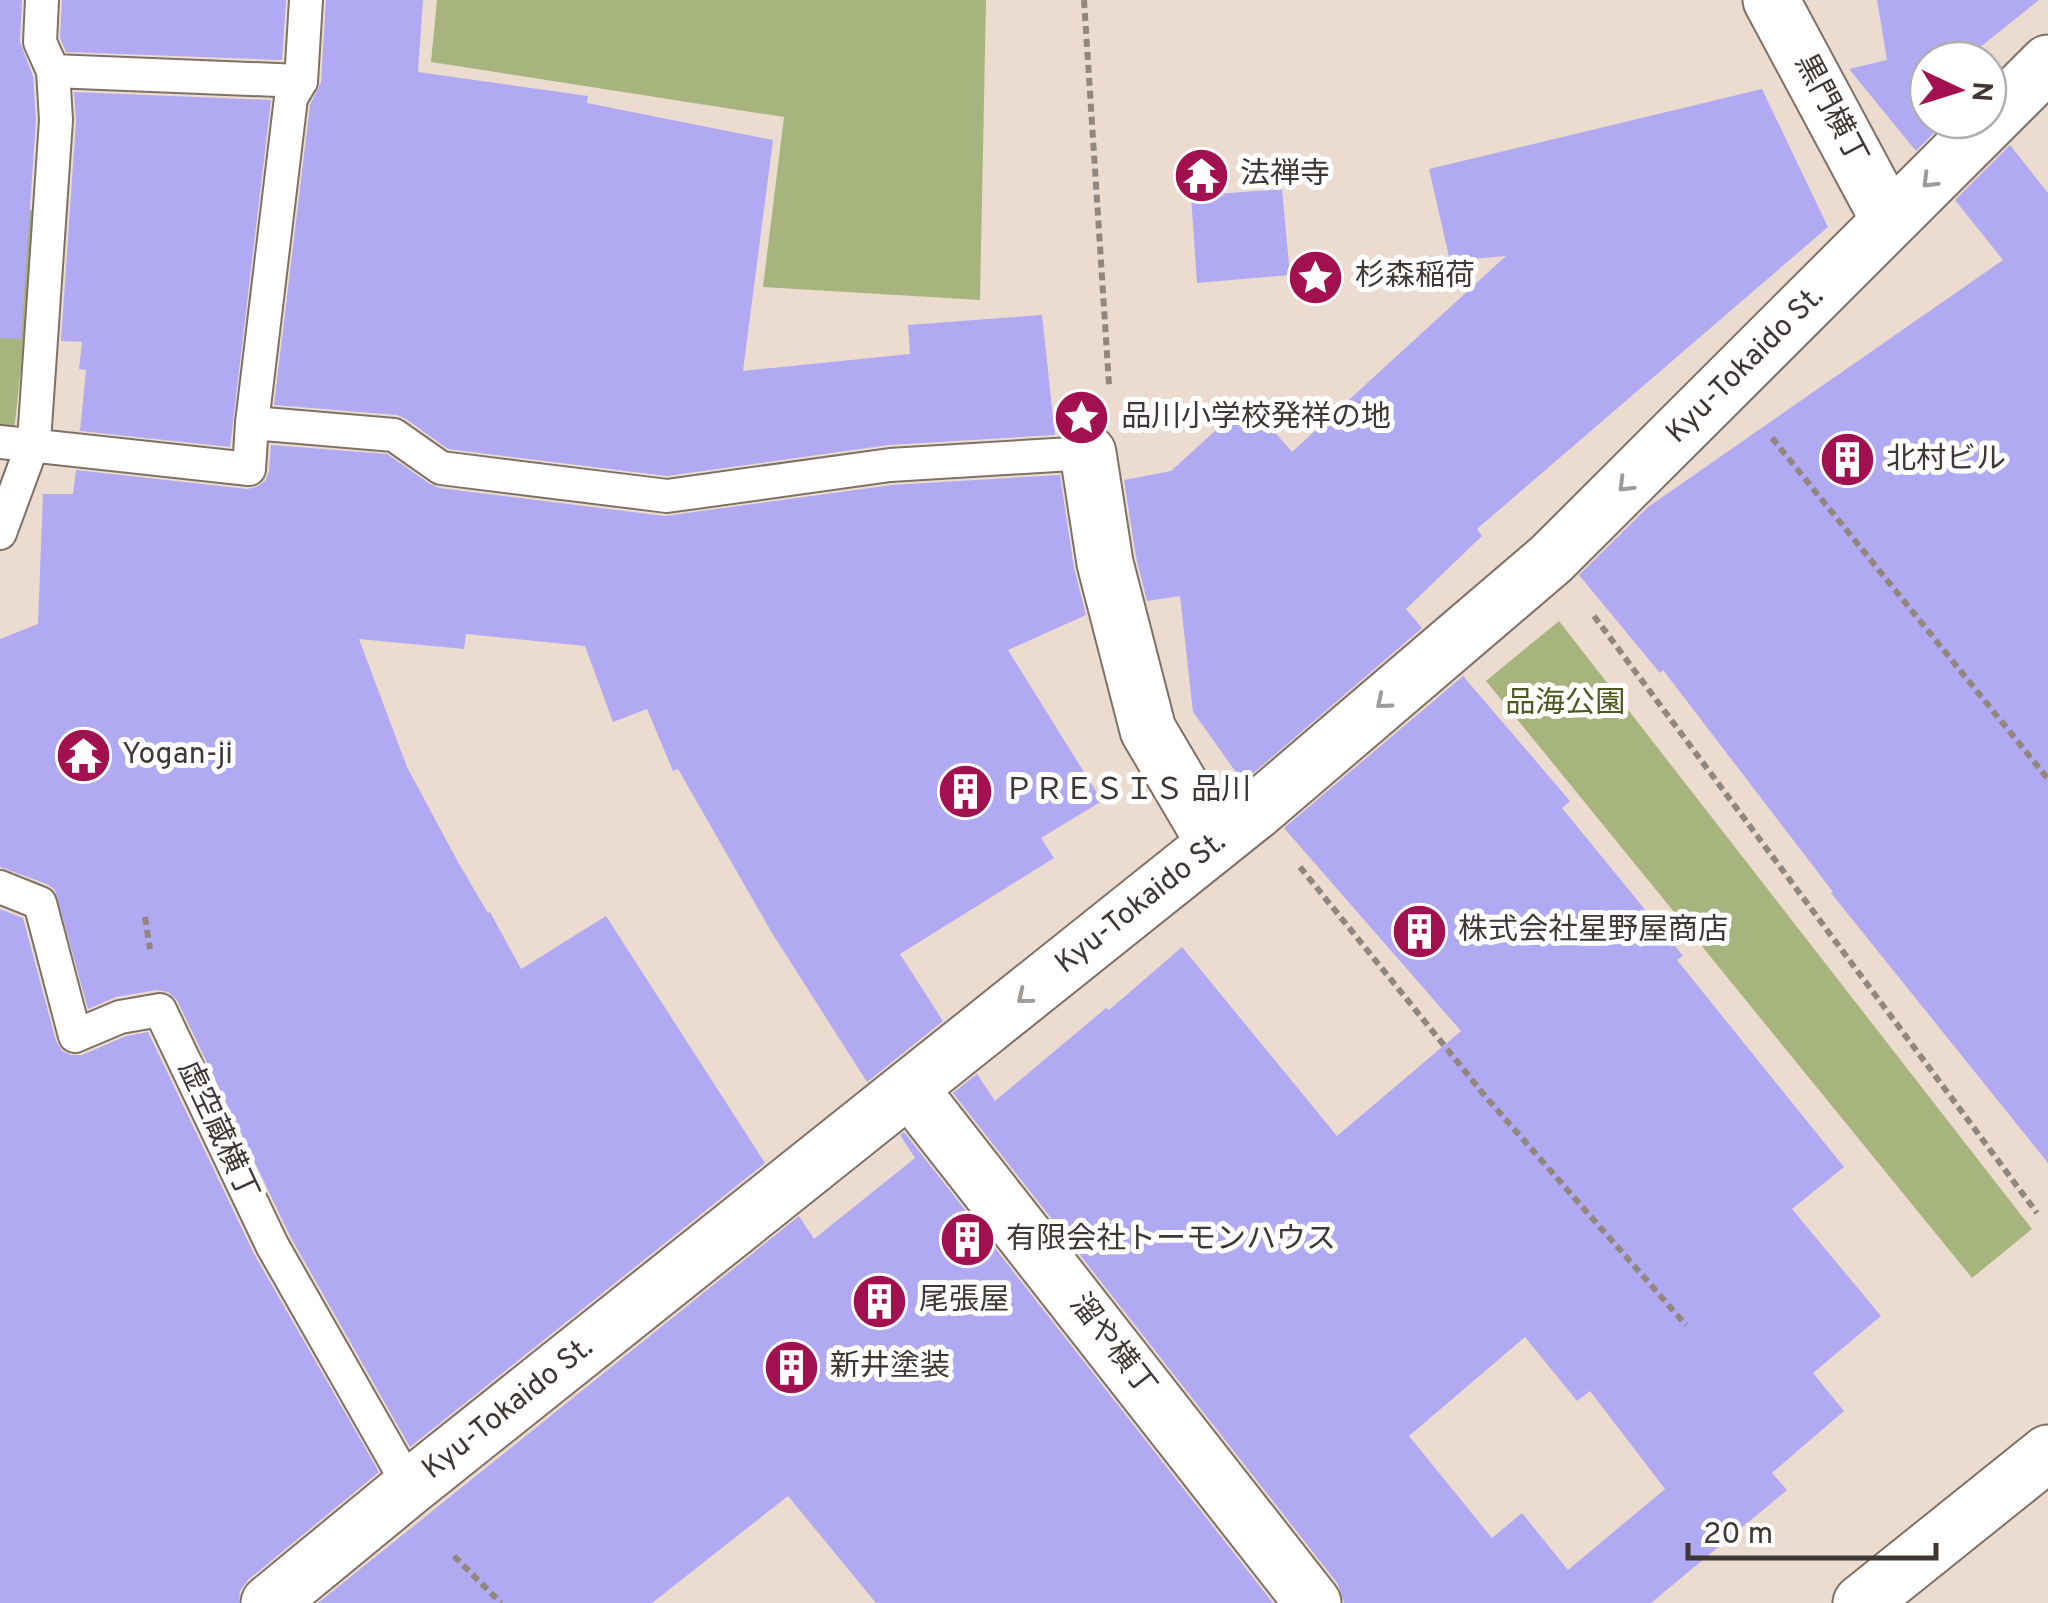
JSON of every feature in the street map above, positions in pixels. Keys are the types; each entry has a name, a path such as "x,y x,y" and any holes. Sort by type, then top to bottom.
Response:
{"street":[{"name":"黒門横丁","path":"1771,0 1889,220"},
{"name":"Kyu-Tokaido St.","path":"269,1603 1234,827 1551,559 1889,220 2046,70"},
{"path":"1088,454 1104,564 1148,730 1234,827"},
{"name":"溜や横丁","path":"910,1089 1312,1603"},
{"path":"1861,1603 2048,1453"}],"lane":[{"path":"0,533 16,444 56,120 53,70 40,42 42,0"},
{"path":"16,444 249,469 291,98 301,81 306,0"},
{"path":"53,70 301,81"},
{"path":"252,423 394,435 441,468 667,496 890,466 1088,454"},
{"name":"虚空蔵横丁","path":"0,888 40,903 75,1036 120,1017 160,1010 272,1245 410,1487"}],"path":[{"path":"1084,0 1110,387"},
{"path":"1727,383 2048,779"},
{"path":"1551,559 2037,1213"},
{"path":"1234,827 1485,1096 1686,1325"},
{"path":"454,1556 501,1603"}],"green space":[{"path":"437,0 986,0 980,300 763,287 784,117 431,62"},
{"path":"0,207 38,211 14,432 0,431"},
{"name":"品海公園","path":"1559,621 2032,1229 1972,1278 1486,681"}],"building":[{"path":"0,0 22,0 20,42 33,76 36,120 21,339 0,338"},
{"path":"62,0 286,0 282,60 66,52 60,38"},
{"path":"326,0 423,0 418,72 588,96 587,103 773,140 743,371 910,354 908,325 1042,315 1055,435 889,445 667,476 448,449 397,415 274,405 310,105 321,82"},
{"path":"1877,0 2039,0 1989,40 1908,40 1908,140 1927,140 1916,151 1849,69 1887,60"},
{"path":"1762,89 1828,227 1477,529 1482,536 1406,609 1422,628 1243,782 1193,712 1180,596 1147,601 1124,480 1171,471 1248,401 1292,452 1506,256 1450,261 1429,169"},
{"path":"74,92 271,100 230,447 80,431 86,370 79,369 82,342 61,341 76,121"},
{"path":"2010,145 2048,193 2048,1163 1831,893 1663,670 1660,673 1579,575 1648,507 2003,260 1955,200"},
{"path":"1282,189 1290,275 1197,283 1191,196"},
{"path":"271,445 387,454 439,488 665,516 892,485 1060,475 1074,568 1086,615 1008,650 1102,801 1041,838 1054,858 900,954 943,1021 867,1082 772,933 678,769 673,771 647,709 613,722 585,646 466,634 464,649 359,639 407,767 521,969 606,916 765,1163 410,1447 290,1236 177,1000 168,992 157,990 116,997 88,1009 55,890 0,867 0,639 38,624 43,494 73,494 76,470 247,489 265,481"},
{"path":"1463,676 1570,801 1562,808 1683,956 1677,960 1844,1167 1792,1209 1881,1316 1813,1373 1844,1411 1772,1473 1787,1490 1651,1603 1344,1603 1338,1584 953,1093 977,1074 995,1101 1182,947 1337,1136 1461,1031 1284,828","holes":["1525,1337 1577,1401 1590,1391 1665,1489 1568,1570 1522,1513 1492,1538 1409,1436"]},
{"path":"0,909 23,918 62,1051 82,1055 126,1036 148,1032 254,1254 379,1472 249,1579 240,1591 239,1603 0,1603"},
{"path":"904,1132 1273,1603 876,1603 788,1496 652,1603 318,1603 799,1216 814,1239 915,1158 900,1135"}],"place":[{"name":"法禅寺","path":"1201,175"},
{"name":"杉森稲荷","path":"1316,277"},
{"name":"品川小学校発祥の地","path":"1082,418"},
{"name":"北村ビル","path":"1847,460"},
{"name":"Yogan-ji","path":"83,755"},
{"name":"ＰＲＥＳＩＳ 品川","path":"965,791"},
{"name":"株式会社星野屋商店","path":"1419,931"},
{"name":"有限会社トーモンハウス","path":"967,1240"},
{"name":"尾張屋","path":"880,1301"},
{"name":"新井塗装","path":"791,1367"}]}
